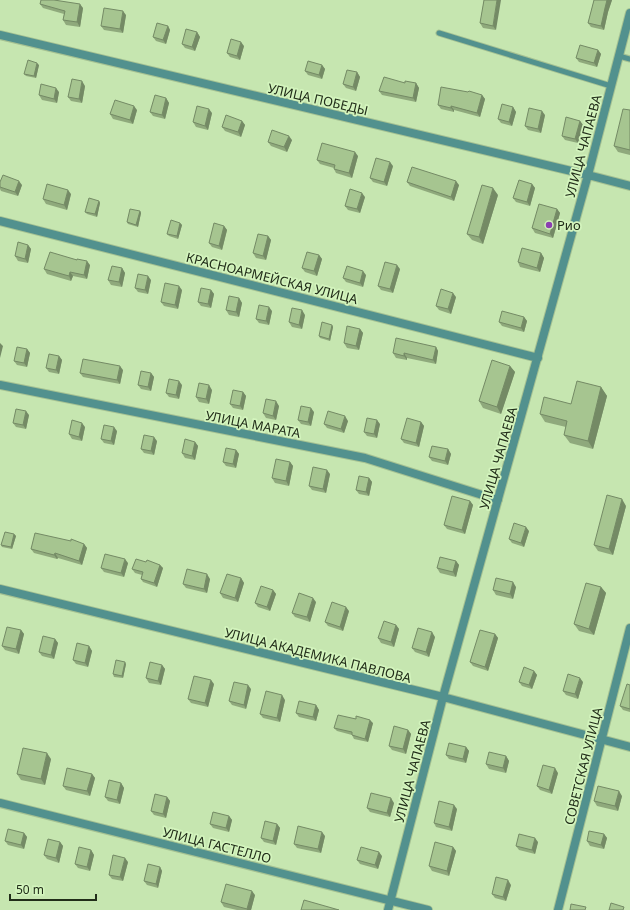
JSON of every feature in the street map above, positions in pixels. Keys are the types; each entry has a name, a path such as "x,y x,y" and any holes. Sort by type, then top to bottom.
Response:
{"street":[{"name":"УЛИЦА ЧАПАЕВА","path":"388,910 443,697 538,358 630,14"},
{"name":"УЛИЦА ПОБЕДЫ","path":"0,35 630,186"},
{"name":"КРАСНОАРМЕЙСКАЯ УЛИЦА","path":"0,221 538,358"},
{"name":"УЛИЦА МАРАТА","path":"0,385 365,458 498,500"},
{"name":"УЛИЦА АКАДЕМИКА ПАВЛОВА","path":"0,589 443,697 630,747"},
{"name":"СОВЕТСКАЯ УЛИЦА","path":"558,910 630,628"},
{"name":"УЛИЦА ГАСТЕЛЛО","path":"0,803 428,910"}],"lane":[{"path":"439,33 611,86"},
{"path":"619,56 630,59"}],"building":[{"path":"41,0 54,0 80,4 77,22 63,20 65,11 40,4"},
{"path":"484,0 497,0 493,26 480,23"},
{"path":"594,0 607,0 601,26 588,23"},
{"path":"104,8 123,11 120,29 101,26"},
{"path":"157,23 168,26 163,40 153,37"},
{"path":"186,29 197,32 192,47 182,44"},
{"path":"231,39 241,42 237,56 227,53"},
{"path":"580,45 598,50 594,63 576,58"},
{"path":"28,60 37,63 34,76 24,74"},
{"path":"308,61 322,65 319,75 305,71"},
{"path":"347,70 357,72 353,87 343,84"},
{"path":"384,77 405,83 405,81 416,83 413,98 379,91"},
{"path":"72,79 82,81 79,99 68,97"},
{"path":"41,84 56,88 54,99 39,95"},
{"path":"441,87 469,91 482,95 477,113 451,106 451,108 438,105"},
{"path":"155,95 166,98 162,115 150,112"},
{"path":"115,100 134,106 130,120 110,114"},
{"path":"502,104 513,107 509,122 498,119"},
{"path":"197,106 209,109 205,126 193,122"},
{"path":"529,108 542,111 538,129 525,126"},
{"path":"623,109 630,110 630,150 614,146"},
{"path":"226,115 242,121 238,132 222,127"},
{"path":"566,117 580,121 575,139 562,136"},
{"path":"272,130 289,136 284,147 268,142"},
{"path":"322,143 355,152 349,173 334,169 335,165 317,160"},
{"path":"376,158 390,162 384,182 370,178"},
{"path":"412,167 456,181 451,197 407,182"},
{"path":"3,175 19,181 15,192 0,187 0,182"},
{"path":"519,180 532,184 527,202 513,198"},
{"path":"47,184 68,190 64,205 43,199"},
{"path":"482,185 493,188 479,237 467,234"},
{"path":"350,189 362,193 357,209 345,206"},
{"path":"89,198 99,201 95,214 85,212"},
{"path":"539,204 557,209 550,234 532,228"},
{"path":"130,209 140,211 136,225 127,222"},
{"path":"171,220 180,223 177,236 167,234"},
{"path":"214,223 224,226 219,246 209,243"},
{"path":"258,234 268,236 263,256 253,253"},
{"path":"18,242 28,245 25,259 15,256"},
{"path":"522,248 541,253 537,268 518,262"},
{"path":"50,252 77,260 87,261 84,275 70,272 69,276 44,269"},
{"path":"307,252 319,255 314,271 302,268"},
{"path":"385,262 397,265 390,289 378,286"},
{"path":"112,266 122,268 119,282 108,280"},
{"path":"347,266 363,271 360,283 343,278"},
{"path":"138,274 148,276 145,290 135,288"},
{"path":"165,283 179,286 175,305 161,302"},
{"path":"201,288 211,290 208,304 198,302"},
{"path":"441,289 453,293 448,309 436,306"},
{"path":"229,296 239,298 236,312 226,310"},
{"path":"259,305 269,307 266,321 256,319"},
{"path":"292,308 302,310 299,325 289,322"},
{"path":"502,311 524,317 521,328 499,322"},
{"path":"322,322 332,325 329,339 319,336"},
{"path":"347,326 360,329 356,346 344,343"},
{"path":"396,338 436,347 433,360 404,353 404,356 393,353"},
{"path":"17,347 27,349 24,363 14,361"},
{"path":"49,354 59,356 56,370 46,368"},
{"path":"83,359 120,366 117,380 80,373"},
{"path":"492,360 510,366 497,407 479,401"},
{"path":"141,371 151,373 148,387 138,385"},
{"path":"169,379 179,381 176,395 166,393"},
{"path":"577,381 601,387 588,441 564,435 567,421 540,414 544,397 571,404"},
{"path":"199,383 209,385 206,399 196,397"},
{"path":"233,390 243,392 240,406 230,404"},
{"path":"266,399 276,401 273,416 263,413"},
{"path":"301,406 311,408 308,422 298,420"},
{"path":"16,409 26,411 23,425 13,423"},
{"path":"328,411 345,416 341,429 324,424"},
{"path":"367,418 377,420 374,434 364,432"},
{"path":"407,418 421,422 416,443 401,439"},
{"path":"72,420 82,423 79,437 69,434"},
{"path":"104,425 114,427 111,441 101,439"},
{"path":"144,435 154,437 151,451 141,449"},
{"path":"185,439 195,442 192,456 182,453"},
{"path":"432,446 448,449 445,461 429,457"},
{"path":"226,448 236,450 233,464 223,462"},
{"path":"276,459 290,462 286,481 272,478"},
{"path":"313,467 327,470 323,489 309,486"},
{"path":"359,476 369,478 366,492 356,490"},
{"path":"607,495 622,499 609,549 594,545"},
{"path":"452,496 470,501 462,530 444,525"},
{"path":"514,523 526,527 521,543 509,539"},
{"path":"5,532 14,534 11,547 1,545"},
{"path":"35,533 71,541 71,539 84,544 79,561 55,553 54,555 31,549"},
{"path":"105,554 125,559 121,573 101,568"},
{"path":"440,557 456,561 453,572 437,568"},
{"path":"136,559 146,562 147,560 160,565 154,583 141,579 143,572 132,569"},
{"path":"187,569 207,574 204,589 183,584"},
{"path":"227,574 241,578 235,598 220,593"},
{"path":"496,578 513,582 510,594 493,590"},
{"path":"586,583 601,587 589,629 574,624"},
{"path":"261,586 273,590 267,607 255,603"},
{"path":"299,593 313,598 307,617 292,613"},
{"path":"332,602 346,607 340,627 325,622"},
{"path":"384,621 396,625 391,642 378,638"},
{"path":"7,627 21,630 16,649 2,646"},
{"path":"418,628 432,632 426,652 412,648"},
{"path":"480,630 495,634 485,667 470,662"},
{"path":"43,636 55,639 51,655 39,652"},
{"path":"77,643 89,646 85,663 73,660"},
{"path":"116,660 125,662 122,676 113,674"},
{"path":"150,662 162,665 158,681 146,678"},
{"path":"524,667 534,671 529,685 519,682"},
{"path":"568,674 580,678 575,694 563,691"},
{"path":"194,676 211,680 205,703 188,699"},
{"path":"234,682 248,685 244,705 229,701"},
{"path":"627,684 630,685 630,709 620,706"},
{"path":"266,691 282,695 277,718 260,714"},
{"path":"299,701 316,705 313,717 296,713"},
{"path":"338,715 356,719 356,716 370,720 365,739 352,735 352,732 334,728"},
{"path":"394,726 408,730 403,749 389,746"},
{"path":"449,743 466,747 463,759 446,755"},
{"path":"23,748 47,753 41,779 17,774"},
{"path":"489,752 506,756 503,768 486,764"},
{"path":"543,765 555,768 549,790 537,786"},
{"path":"67,768 92,774 87,791 63,786"},
{"path":"109,780 121,783 117,800 105,797"},
{"path":"598,786 619,791 615,806 594,801"},
{"path":"371,793 391,798 387,813 367,808"},
{"path":"155,794 167,797 163,814 151,811"},
{"path":"439,801 454,805 449,827 434,823"},
{"path":"213,812 229,816 226,828 210,824"},
{"path":"265,821 277,824 273,841 261,838"},
{"path":"298,826 322,832 318,849 294,844"},
{"path":"8,829 24,833 21,845 5,841"},
{"path":"589,831 604,834 601,845 587,841"},
{"path":"519,834 535,838 532,850 516,846"},
{"path":"48,839 60,842 56,858 44,855"},
{"path":"435,842 453,847 447,871 429,866"},
{"path":"79,847 91,850 87,867 75,864"},
{"path":"361,847 379,852 375,865 357,860"},
{"path":"113,855 125,858 120,877 109,875"},
{"path":"148,864 160,867 156,884 144,881"},
{"path":"496,877 508,880 503,897 492,894"},
{"path":"226,884 252,891 247,909 221,902"},
{"path":"304,900 339,910 301,910"},
{"path":"611,903 624,907 623,910 609,910"},
{"path":"571,904 586,907 585,910 570,910"}],"place":[{"name":"Рио","path":"549,225"}]}
